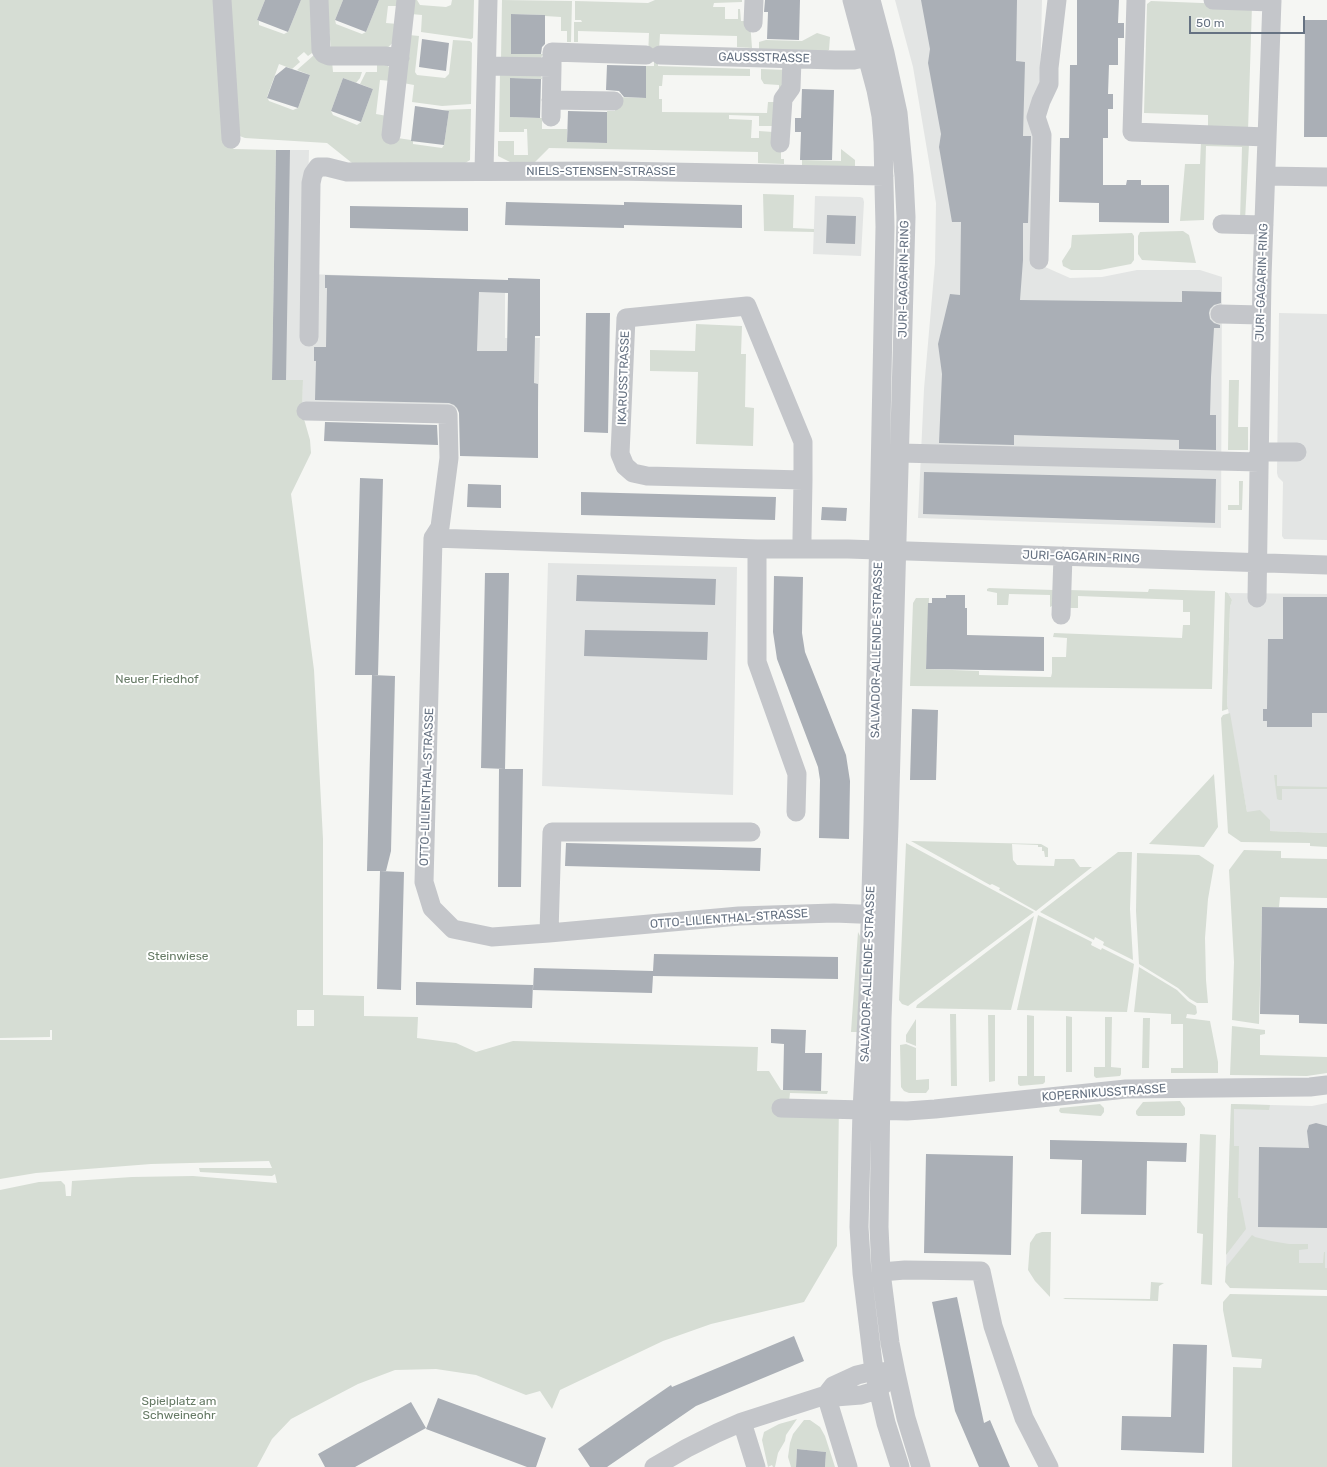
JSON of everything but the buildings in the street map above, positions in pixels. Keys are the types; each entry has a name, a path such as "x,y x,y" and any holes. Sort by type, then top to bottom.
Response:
{"street":[{"path":"222,0 231,139"},
{"path":"320,0 321,50 324,54 328,56 385,56 400,58"},
{"path":"391,135 406,0"},
{"path":"484,171 488,0"},
{"path":"753,23 754,0"},
{"name":"JURI-GAGARIN-RING","path":"852,0 868,57 881,116 886,227 888,551"},
{"name":"JURI-GAGARIN-RING","path":"871,0 885,53 898,113 904,176 906,230 900,453 888,551"},
{"path":"1039,260 1042,135 1036,117 1041,101 1049,84 1049,68 1057,0"},
{"path":"1136,0 1132,132 1267,138"},
{"path":"1213,0 1272,1"},
{"name":"JURI-GAGARIN-RING","path":"888,551 1257,562 1261,315 1272,1"},
{"name":"GAUSSSTRASSE","path":"552,67 552,52 854,60 868,57"},
{"path":"780,143 783,99 791,88 792,59"},
{"path":"487,66 552,67 551,109 614,101"},
{"name":"NIELS-STENSEN-STRASSE","path":"309,337 311,183 318,167 327,167 347,172 615,171 884,176"},
{"path":"1266,176 1327,177"},
{"path":"1222,224 1264,225"},
{"name":"IKARUSSTRASSE","path":"802,549 803,480 803,442 747,306 626,318 620,454 625,466 633,473 647,476 803,480"},
{"path":"1220,314 1261,315"},
{"path":"306,411 448,414 449,458 440,527 433,538"},
{"path":"900,453 1259,457 1297,452"},
{"path":"433,538 757,549 888,551"},
{"name":"OTTO-LILIENTHAL-STRASSE","path":"433,538 424,882 432,908 453,929 492,937 549,934 739,916 834,913 878,915"},
{"path":"757,549 757,662 797,774 796,812"},
{"name":"SALVADOR-ALLENDE-STRASSE","path":"888,551 878,915 862,1110 860,1235 862,1280 874,1371 886,1423 900,1467"},
{"path":"1061,615 1063,556"},
{"path":"1257,598 1257,562 1327,565"},
{"path":"549,934 552,832 751,832"},
{"name":"SALVADOR-ALLENDE-STRASSE","path":"878,915 882,1019 882,1111 879,1227 881,1272 890,1343 896,1374 906,1418 921,1467"},
{"name":"KOPERNIKUSSTRASSE","path":"882,1111 935,1109 1126,1089 1197,1094 1327,1085"},
{"path":"781,1108 882,1111"},
{"path":"881,1272 905,1270 981,1271 993,1326 1024,1418 1049,1467"},
{"path":"826,1395 833,1386 857,1375 874,1371 896,1374"},
{"path":"654,1467 687,1448 742,1422 826,1395 835,1397 861,1395 878,1390 896,1374"},
{"path":"826,1395 848,1467"},
{"path":"742,1422 756,1467"}],"shaded area":[{"path":"895,0 1042,0 1037,137 1036,263 1070,278 1102,277 1137,270 1200,270 1222,277 1221,528 918,518 924,389 935,263 936,203 913,67"},
{"path":"276,150 309,150 306,274 505,280 505,338 540,338 538,411 302,406 303,380 272,380"},
{"path":"815,196 863,198 861,256 813,254"},
{"path":"1279,313 1327,314 1327,540 1284,539 1282,536 1283,482 1278,477 1277,473"},
{"path":"548,563 737,567 733,795 542,786"},
{"path":"1228,593 1327,594 1327,833 1270,831 1247,812 1227,704 1230,607 1232,600"},
{"path":"1327,1103 1327,1270 1226,1267 1231,1104 1312,1106"}],"green space":[{"path":"0,0 218,0 222,139 234,149 276,150 272,380 303,380 302,412 310,440 311,453 291,494 314,670 323,839 323,995 364,996 364,1016 418,1017 417,1038 456,1043 476,1052 513,1041 758,1047 757,1071 769,1071 781,1090 828,1091 827,1094 790,1093 789,1102 839,1103 837,1246 804,1302 711,1324 663,1341 560,1390 552,1409 540,1391 526,1395 476,1375 436,1369 395,1370 358,1384 291,1419 272,1439 257,1467 0,1467 0,1190 39,1182 61,1181 65,1185 66,1196 71,1196 72,1181 132,1177 193,1176 277,1183 275,1174 272,1176 200,1172 199,1168 272,1168 269,1161 151,1164 36,1173 0,1179 0,1040 52,1040 52,1030 50,1030 50,1037 0,1038","holes":["297,1010 314,1010 314,1026 297,1026"]},
{"path":"225,0 265,0 257,20 259,21 259,25 284,34 288,32 301,0 314,0 316,50 308,56 304,52 297,58 300,62 292,69 279,64 267,97 269,101 293,110 298,108 310,75 297,70 314,55 332,61 333,72 362,72 356,83 343,78 331,111 333,115 357,125 361,122 373,89 360,84 366,72 377,72 377,61 388,66 391,70 392,81 380,80 376,114 387,116 384,136 411,140 413,141 413,144 442,148 444,145 449,111 442,110 471,109 470,160 462,165 357,167 327,143 245,138 237,135"},
{"path":"326,0 343,0 335,20 336,24 362,34 366,32 379,0 400,0 400,6 388,6 386,23 398,24 397,39 385,50 331,49"},
{"path":"413,0 417,0 420,5 446,7 451,5 452,0 474,0 473,38 471,39 421,32 422,15 411,14"},
{"path":"502,0 572,1 571,42 567,42 567,31 561,31 561,17 512,14 511,54 543,54 541,58 501,59"},
{"path":"655,0 742,0 742,2 714,3 713,7 725,7 725,19 738,19 738,9 740,9 741,21 750,21 752,48 737,47 737,36 660,34 658,66 750,69 750,76 663,75 662,86 659,86 659,99 662,99 662,112 767,113 768,102 774,102 774,125 772,126 759,126 759,116 729,115 729,119 752,120 751,138 759,138 759,131 773,132 781,146 781,159 784,159 784,164 758,163 758,152 549,148 535,162 510,162 498,156 498,141 514,141 514,155 528,155 527,129 524,129 524,132 499,132 500,72 541,75 542,79 510,78 510,117 542,118 542,129 567,129 567,142 606,143 607,111 615,111 615,97 646,98 646,66 654,66 654,57 648,57 649,33 578,31 578,42 574,42 574,22 582,22 581,20 575,20 575,1 648,3"},
{"path":"1151,1 1252,5 1248,131 1208,130 1208,115 1144,113 1147,4"},
{"path":"817,33 830,37 829,50 823,53 759,51 759,42 766,40 802,41"},
{"path":"409,35 419,36 415,72 417,75 445,78 449,74 453,40 470,41 472,43 471,104 442,106 412,102 414,85 403,83"},
{"path":"761,69 786,70 779,97 779,85 764,84 761,79"},
{"path":"1201,142 1249,144 1245,221 1240,221 1242,147 1206,146 1204,220 1180,221 1185,164 1200,164"},
{"path":"841,149 855,160 855,167 802,168 802,160 841,161"},
{"path":"763,194 794,195 793,228 814,229 814,232 764,231"},
{"path":"1183,231 1189,235 1196,263 1142,260 1138,254 1138,236 1140,232"},
{"path":"1132,233 1134,236 1134,260 1131,264 1100,270 1071,270 1063,266 1062,261 1071,247 1072,235"},
{"path":"696,324 742,326 741,354 746,354 745,407 754,408 753,446 696,444 698,372 650,371 650,350 695,351"},
{"path":"1229,380 1239,380 1238,427 1248,427 1248,450 1228,450"},
{"path":"1239,481 1243,481 1242,510 1228,510 1228,505 1239,505"},
{"path":"989,588 1054,590 1052,606 1050,607 1050,595 1009,594 1008,605 997,605 997,593 987,591"},
{"path":"1149,589 1215,591 1212,689 910,686 913,603 916,598 929,598 926,669 979,671 979,675 1051,677 1052,657 1066,657 1067,638 1053,637 1054,633 1182,638 1183,625 1190,625 1190,612 1183,612 1183,600 1078,596 1078,608 1070,608 1068,590 1148,592"},
{"path":"1225,592 1228,593 1232,600 1230,607 1228,709 1222,711"},
{"path":"1230,713 1247,812 1260,810 1270,820 1270,831 1327,833 1327,847 1310,846 1310,843 1241,842 1228,833 1221,718 1223,715"},
{"path":"1214,774 1218,827 1204,847 1149,844"},
{"path":"1274,775 1277,775 1277,786 1327,787 1327,789 1282,789 1282,800 1279,800 1277,799"},
{"path":"911,841 1041,844 1048,848 1048,857 1045,857 1042,847 1038,847 1038,845 1012,844 1013,860 1017,865 1054,866 1055,859 1074,859 1080,867 1092,867 1036,911 999,890 1000,888 992,884 990,885"},
{"path":"906,843 1034,912 908,1006 902,1004 899,1000"},
{"path":"1244,850 1281,851 1281,858 1327,859 1327,898 1280,897 1279,907 1262,907 1259,1024 1232,1020 1234,962 1229,870"},
{"path":"1118,852 1132,852 1130,909 1133,960 1103,945 1104,942 1095,937 1094,940 1040,912"},
{"path":"1137,853 1199,855 1214,865 1208,899 1205,938 1208,1003 1197,1003 1178,988 1139,964 1136,911"},
{"path":"1038,915 1092,942 1091,945 1101,950 1102,948 1134,964 1127,1012 1017,1010"},
{"path":"1034,916 1011,1010 916,1008 917,1005"},
{"path":"858,932 860,936 860,970 858,1032 851,1032"},
{"path":"1139,967 1177,990 1188,1001 1196,1006 1197,1013 1195,1015 1187,1014 1186,1018 1210,1021 1218,1062 1218,1073 1171,1073 1171,1068 1183,1068 1183,1024 1171,1024 1171,1014 1134,1012"},
{"path":"950,1014 956,1014 957,1086 951,1086"},
{"path":"988,1015 995,1015 995,1081 989,1082"},
{"path":"1027,1015 1034,1016 1034,1076 1045,1076 1045,1082 1043,1084 1020,1086 1018,1084 1018,1076 1027,1076"},
{"path":"1066,1016 1072,1017 1072,1072 1066,1072"},
{"path":"1105,1017 1112,1017 1111,1067 1121,1068 1121,1074 1120,1076 1096,1078 1094,1076 1094,1067 1105,1067"},
{"path":"1143,1018 1150,1018 1149,1068 1142,1068"},
{"path":"916,1019 916,1046 906,1042 906,1035"},
{"path":"1232,1026 1265,1030 1265,1034 1260,1035 1260,1055 1327,1057 1327,1073 1307,1076 1230,1075"},
{"path":"906,1044 916,1048 916,1080 929,1079 929,1089 926,1093 909,1093 904,1091 901,1087 900,1045"},
{"path":"1180,1101 1185,1108 1185,1115 1183,1116 1138,1116 1136,1114 1136,1111 1143,1102"},
{"path":"1100,1104 1104,1108 1104,1112 1101,1116 1061,1113 1059,1111 1060,1108"},
{"path":"1231,1104 1270,1105 1269,1110 1234,1109 1234,1146 1239,1146 1238,1198 1240,1198 1246,1229 1226,1255"},
{"path":"1200,1134 1216,1135 1212,1285 1201,1284 1203,1234 1197,1233"},
{"path":"1051,1232 1050,1297 1035,1281 1028,1270 1030,1243 1036,1234"},
{"path":"1252,1235 1271,1241 1289,1244 1308,1244 1308,1249 1299,1250 1299,1263 1323,1263 1325,1252 1327,1290 1230,1288 1225,1282 1226,1267"},
{"path":"1151,1282 1164,1283 1159,1286 1158,1301 1063,1298 1150,1299"},
{"path":"1230,1294 1327,1296 1327,1467 1232,1467 1233,1367 1261,1368 1262,1359 1232,1357 1223,1310 1223,1302"},
{"path":"797,1419 786,1435 785,1441 778,1453 775,1467 772,1465 768,1467 762,1440 764,1432 779,1424"},
{"path":"804,1420 810,1420 820,1427 825,1436 835,1467 825,1467 826,1452 797,1449 796,1467 791,1467 788,1457 790,1443 793,1434"}],"park label":[{"name":"Neuer Friedhof","path":"157,680"},
{"name":"Steinwiese","path":"178,957"},
{"name":"Spielplatz am Schweineohr","path":"179,1409"}]}
